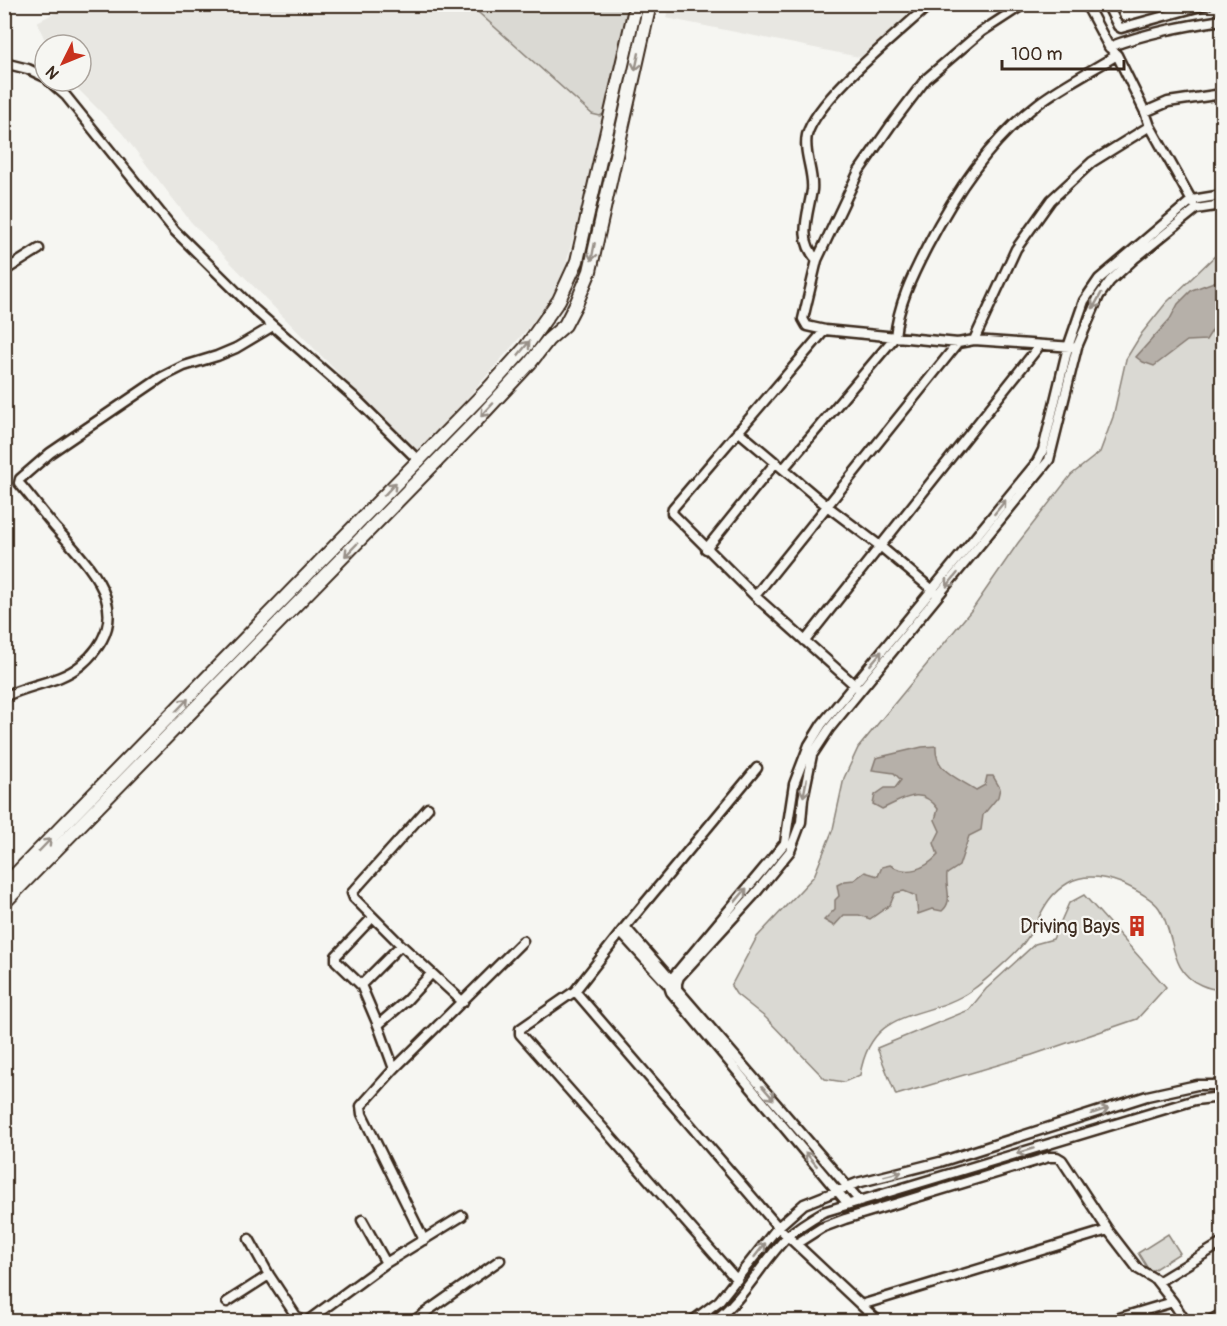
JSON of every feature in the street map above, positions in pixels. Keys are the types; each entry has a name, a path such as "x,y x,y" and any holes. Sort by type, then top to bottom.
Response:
{"street":[{"path":"4,886 201,686 525,348 559,300 577,261 636,4"},
{"path":"4,903 432,467 548,340 565,325 590,271 650,4"},
{"path":"817,260 807,246 805,224 812,188 807,142 812,123 846,80 930,4"},
{"path":"1024,4 981,32 926,79 891,125 859,171 817,260 803,319 807,326 825,330 895,338 958,343 974,340 1072,347"},
{"path":"1086,4 1110,47 1117,55 1150,126 1196,209"},
{"path":"1107,4 1121,28 1208,4"},
{"path":"1110,47 1184,26 1222,20"},
{"path":"784,468 895,338 897,319 913,274 948,207 995,142 1039,103 1117,55"},
{"path":"4,63 33,71"},
{"path":"63,93 175,231 273,326 355,398 417,461 432,467"},
{"path":"1145,112 1168,102 1222,94"},
{"path":"974,340 1016,249 1052,200 1092,162 1150,126"},
{"path":"848,1204 671,992 673,985 754,895 790,851 801,822 812,755 857,687 932,590 1041,457 1084,301 1099,279 1192,200 1222,195"},
{"path":"857,687 940,596 1049,460 1072,347 1095,303 1110,281 1196,209 1222,205"},
{"path":"4,272 39,249"},
{"path":"4,697 64,675 80,666 104,639 108,629 105,596 100,582 87,563 19,483 20,479 50,453 162,377 184,366 236,348 273,326"},
{"path":"825,330 738,430 673,508 672,513 754,596 857,687"},
{"path":"754,596 958,343"},
{"path":"805,641 1040,345"},
{"path":"738,430 826,506 880,546 940,596"},
{"path":"706,549 776,462"},
{"path":"737,1280 522,1037 520,1029 575,991 757,768"},
{"path":"428,808 353,891 354,898 431,974 463,1002"},
{"path":"373,918 336,958 337,963 361,986 394,1069"},
{"path":"623,930 859,1200"},
{"path":"424,1240 361,1107 394,1069 523,941"},
{"path":"361,986 401,945"},
{"path":"378,1025 431,974"},
{"path":"575,991 778,1227 879,1322"},
{"path":"691,1322 719,1301 778,1227 804,1204 848,1186 940,1162 1147,1096 1197,1085 1222,1085"},
{"path":"713,1322 726,1312 788,1237 804,1223 823,1212 1195,1100 1222,1098"},
{"path":"1078,1118 1084,1133"},
{"path":"796,1244 820,1228 845,1218 1048,1157 1057,1157 1062,1160 1108,1230 1138,1269 1158,1282 1186,1322"},
{"path":"306,1322 386,1263 462,1216"},
{"path":"362,1221 386,1263"},
{"path":"861,1305 1108,1230"},
{"path":"249,1239 269,1275 300,1322"},
{"path":"1158,1282 1222,1244"},
{"path":"412,1322 500,1260"},
{"path":"227,1302 269,1275"},
{"path":"1106,1322 1173,1302"},
{"path":"1208,1322 1222,1314"}],"shaded area":[{"path":"72,4 628,5 589,180 560,286 535,320 418,455 191,222 122,133 82,93 93,93 93,33 42,33 37,22"},
{"path":"669,4 921,5 864,58 666,18"},
{"path":"470,5 631,5 605,113 600,116 592,114"},
{"path":"1219,252 1222,252 1222,989 1212,989 1201,985 1190,979 1183,971 1164,918 1152,901 1121,883 1094,877 1080,878 1068,883 1052,896 1023,944 972,990 955,1000 889,1025 876,1036 866,1052 860,1075 844,1082 825,1079 766,1018 736,994 731,986 757,937 814,876 833,829 844,778 858,748 974,607 1018,543 1071,475 1100,452 1113,417 1126,359 1142,333 1166,303"},
{"path":"1222,279 1222,320 1206,340 1187,341 1154,366 1136,357 1192,290"},
{"path":"936,746 939,762 948,773 976,790 985,785 987,776 993,776 1000,788 998,797 983,815 981,830 969,836 959,866 947,874 948,903 946,907 942,911 932,909 918,914 916,896 904,891 895,893 890,905 870,919 859,915 844,915 834,926 824,920 835,909 835,900 839,896 837,885 854,880 865,872 878,876 882,867 890,865 903,870 916,869 938,855 934,843 940,831 935,820 938,809 925,797 919,796 905,798 882,809 873,804 875,795 885,788 895,788 901,780 894,773 872,770 876,758"},
{"path":"1084,895 1166,987 1137,1019 1032,1055 896,1095 877,1048 969,1010 986,989 1035,944 1053,939 1069,903"},
{"path":"1168,1234 1180,1253 1150,1272 1138,1253"}],"place":[{"name":"Driving Bays","path":"1137,926"}]}
